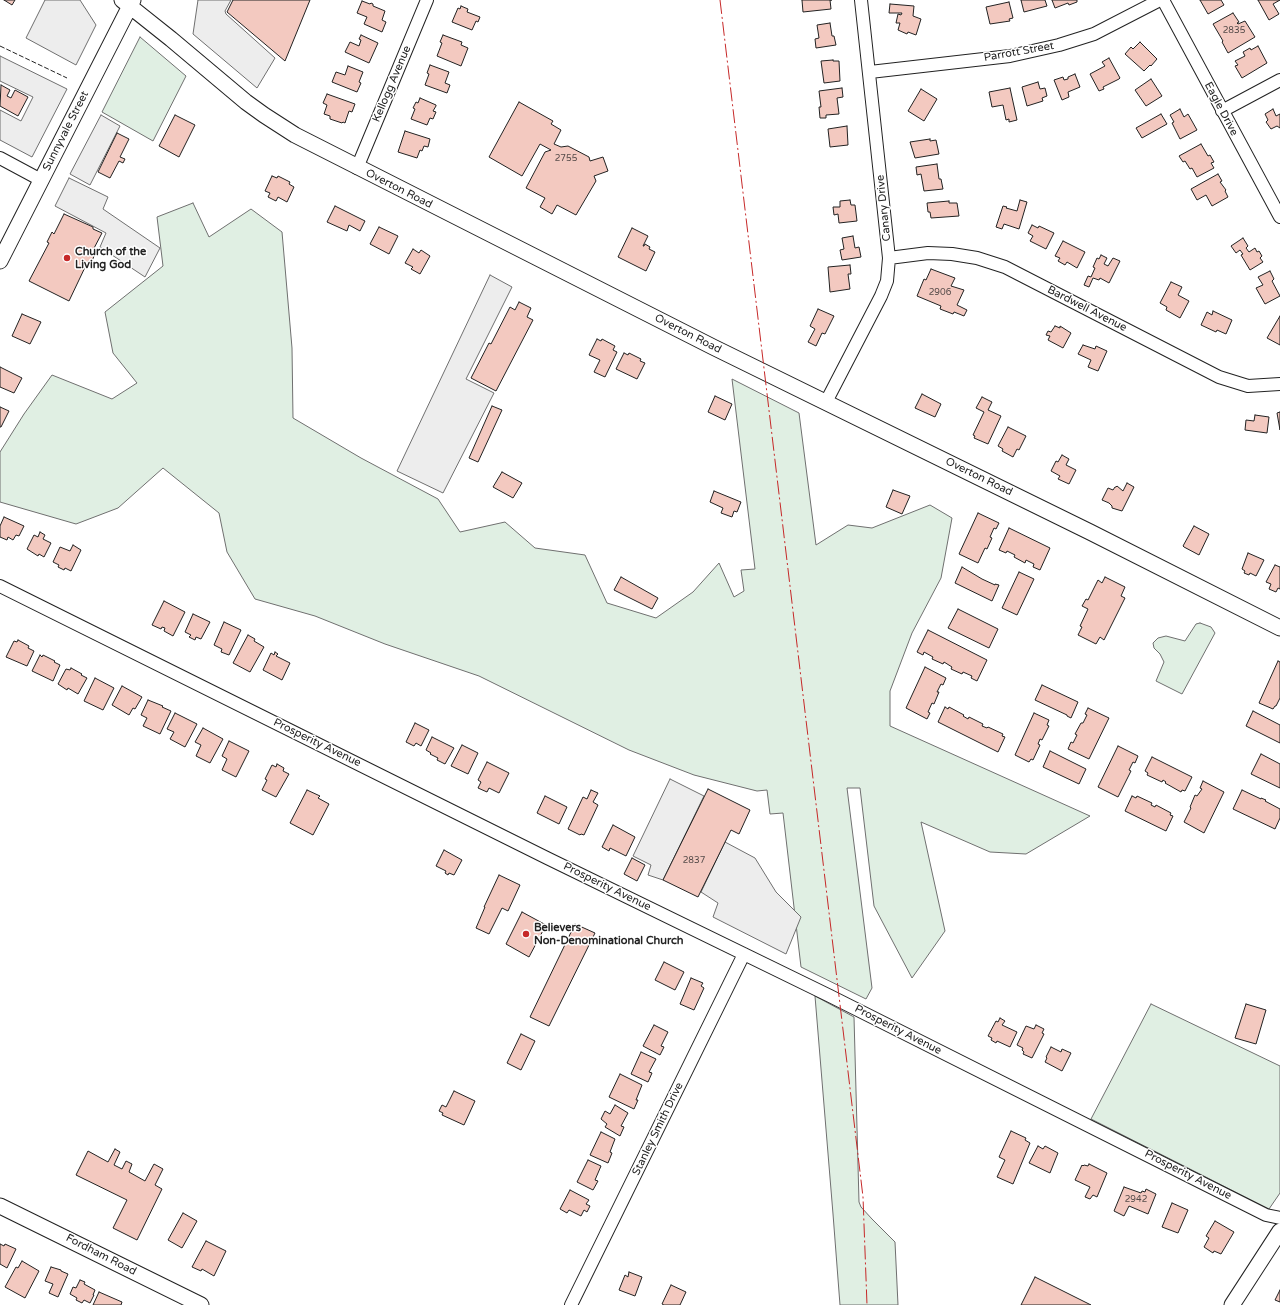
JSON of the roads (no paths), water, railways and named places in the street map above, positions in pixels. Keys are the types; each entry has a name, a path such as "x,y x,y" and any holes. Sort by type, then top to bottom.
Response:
{"street":[{"name":"Kellogg Avenue","path":"357,168 427,0"},
{"name":"Canary Drive","path":"826,402 881,296 887,281 890,258 861,0"},
{"name":"Parrott Street","path":"870,72 1010,56 1059,45 1094,34 1160,0"},
{"name":"Eagle Drive","path":"1163,0 1280,218"},
{"name":"Overton Road","path":"128,2 264,116 295,135 357,168 1280,628"},
{"name":"Sunnyvale Street","path":"0,261 128,2"},
{"path":"1222,111 1280,80"},
{"path":"0,158 41,180"},
{"name":"Bardwell Avenue","path":"890,258 928,253 952,254 977,258 1005,267 1219,377 1248,386 1280,384"},
{"name":"Prosperity Avenue","path":"0,586 744,954 1266,1215 1280,1218"},
{"name":"Stanley Smith Drive","path":"571,1305 744,954"},
{"name":"Fordham Road","path":"0,1206 201,1305"},
{"path":"1232,1305 1280,1231"}],"place":[{"name":"Church of the Living God","path":"67,258"},
{"name":"Believers Non-Denominational Church","path":"526,934"}]}
